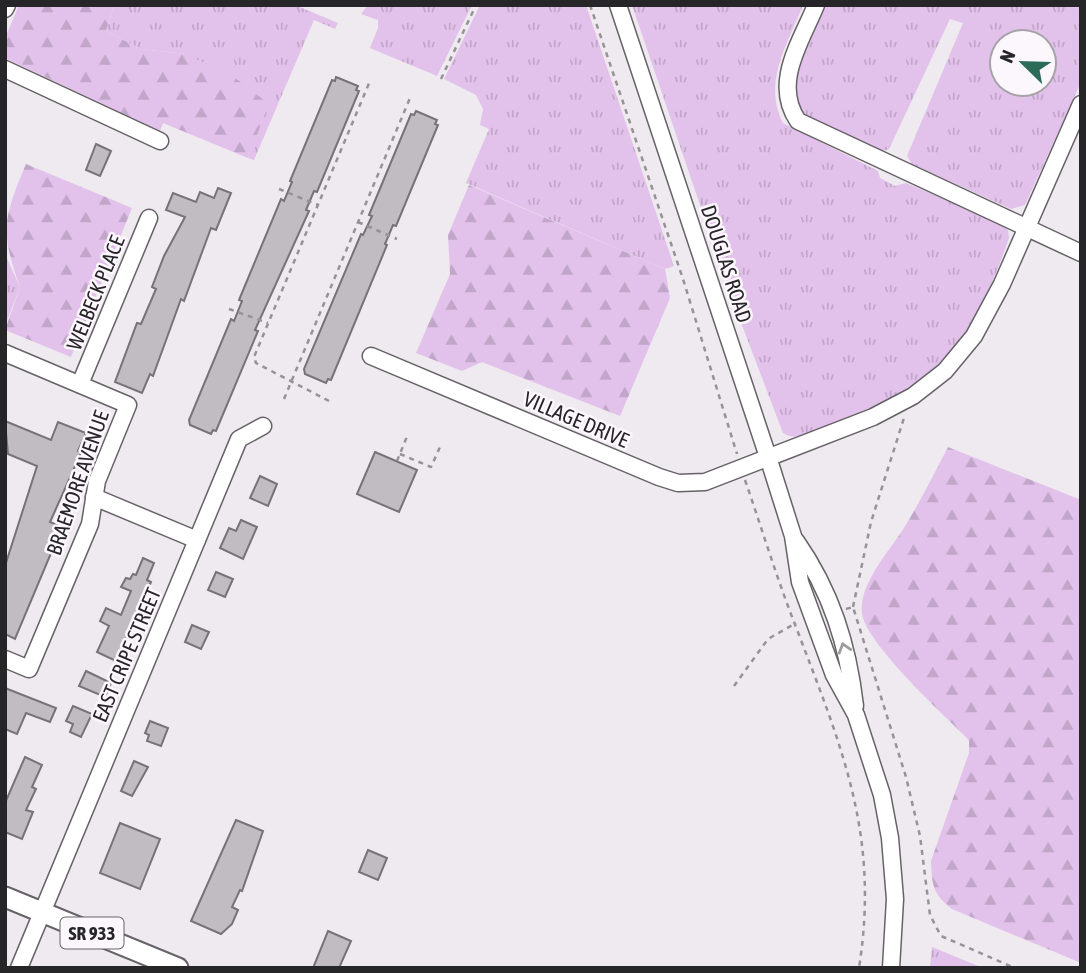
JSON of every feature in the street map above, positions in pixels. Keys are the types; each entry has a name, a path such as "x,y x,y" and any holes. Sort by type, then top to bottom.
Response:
{"main road":[{"name":"SR 933","path":"5,897 178,968"}],"street":[{"name":"DOUGLAS ROAD","path":"618,5 793,536 800,582 834,675 856,715 882,795 890,838 895,899 891,968"},
{"path":"816,5 788,74 789,101 798,121 1081,253"},
{"path":"5,69 160,141"},
{"name":"VILLAGE DRIVE","path":"371,356 659,477 692,484 741,468 873,417 910,397 945,371 974,336 1002,284 1081,104"},
{"name":"WELBECK PLACE","path":"80,384 149,218"},
{"path":"5,353 80,384"},
{"name":"BRAEMORE AVENUE","path":"5,659 29,669 90,524 96,481 128,405 80,384"},
{"name":"EAST CRIPE STREET","path":"19,968 239,439 263,426"},
{"path":"94,497 197,540"}],"path":[{"path":"441,79 476,5"},
{"path":"590,5 683,279 741,468 794,623 831,718 858,806 867,883 859,968"},
{"path":"329,401 256,363 254,357 370,81"},
{"path":"284,399 410,98"},
{"path":"279,188 318,205"},
{"path":"358,222 397,239"},
{"path":"229,309 268,323"},
{"path":"910,397 871,522 853,607 906,776 919,836 930,915 941,936 1015,968"},
{"path":"397,461 408,433"},
{"path":"400,454 431,467 440,447"},
{"path":"841,610 853,607"},
{"path":"734,686 768,639 790,626"}],"green space":[{"path":"19,5 114,5 106,31 141,49 185,54 234,77 269,104 248,158 163,123 160,131 5,58 5,38"},
{"path":"114,5 295,5 338,23 335,29 314,20 254,160 248,158 268,103 185,54 141,49 106,31"},
{"path":"368,5 472,5 437,76 370,48 378,28 378,20 361,14"},
{"path":"480,5 586,5 674,266 665,269 466,183 489,129 480,125 483,109 476,95 444,79"},
{"path":"632,5 803,5 776,78 777,108 783,123 878,171 880,178 895,186 906,183 1002,224 1008,230 1009,238 981,306 947,356 926,375 900,393 815,431 801,436 783,433 732,299"},
{"path":"823,5 1081,5 1081,82 1025,205 1011,209 912,164 907,156 963,23 950,19 889,149 884,151 829,131 813,122 802,110 797,97 796,81 804,49"},
{"path":"26,164 132,208 71,357 5,330 20,287 9,252 7,225"},
{"path":"469,185 665,269 670,298 620,416 482,362 462,371 416,353 450,274 448,235"},
{"path":"5,254 20,287 5,326"},
{"path":"948,447 1081,500 1081,963 952,909 937,894 931,861 969,753 969,740 891,660 867,626 862,613 862,602 870,579 910,518"},
{"path":"932,947 983,968 930,968"}],"building":[{"path":"336,77 358,86 356,90 359,91 255,330 258,331 216,431 213,430 211,434 190,425 189,420 231,319 234,321 242,301 239,300 281,199 284,201 332,80 335,81"},
{"path":"416,111 437,120 435,124 438,125 396,226 393,225 385,244 387,245 331,380 328,379 326,383 305,374 304,369 361,234 363,235 372,216 369,215 411,114 414,115"},
{"path":"96,144 111,151 100,176 86,170"},
{"path":"218,188 231,193 216,230 211,228 153,376 150,374 142,393 115,382 137,323 141,324 156,289 152,287 164,256 185,217 166,210 173,193 196,202 200,192 214,198"},
{"path":"5,421 51,440 58,422 86,433 78,451 81,453 50,522 62,527 15,639 5,634 5,566 37,466 8,454"},
{"path":"375,452 417,470 399,512 357,494"},
{"path":"260,476 277,484 268,506 250,498"},
{"path":"241,520 257,527 243,559 220,548 229,528 236,531"},
{"path":"143,558 154,563 147,580 151,582 122,647 127,649 120,663 97,652 109,626 100,621 106,608 121,615 131,591 121,587 126,578 130,579 133,574 136,575"},
{"path":"216,572 233,579 225,597 208,590"},
{"path":"192,625 209,632 201,649 185,642"},
{"path":"86,671 111,683 105,697 79,686"},
{"path":"5,688 56,708 50,722 26,713 17,734 5,729"},
{"path":"73,706 92,714 81,737 70,732 73,724 66,721"},
{"path":"150,721 168,728 161,746 147,741 149,735 145,733"},
{"path":"25,757 42,765 32,787 36,789 26,810 33,812 22,839 5,832 5,803"},
{"path":"134,761 148,767 132,796 121,791"},
{"path":"236,820 263,831 242,891 240,890 232,907 238,910 232,924 221,934 191,921"},
{"path":"120,823 160,839 140,889 100,873"},
{"path":"368,850 387,858 378,880 359,872"},
{"path":"328,931 351,941 339,968 313,968"}]}
